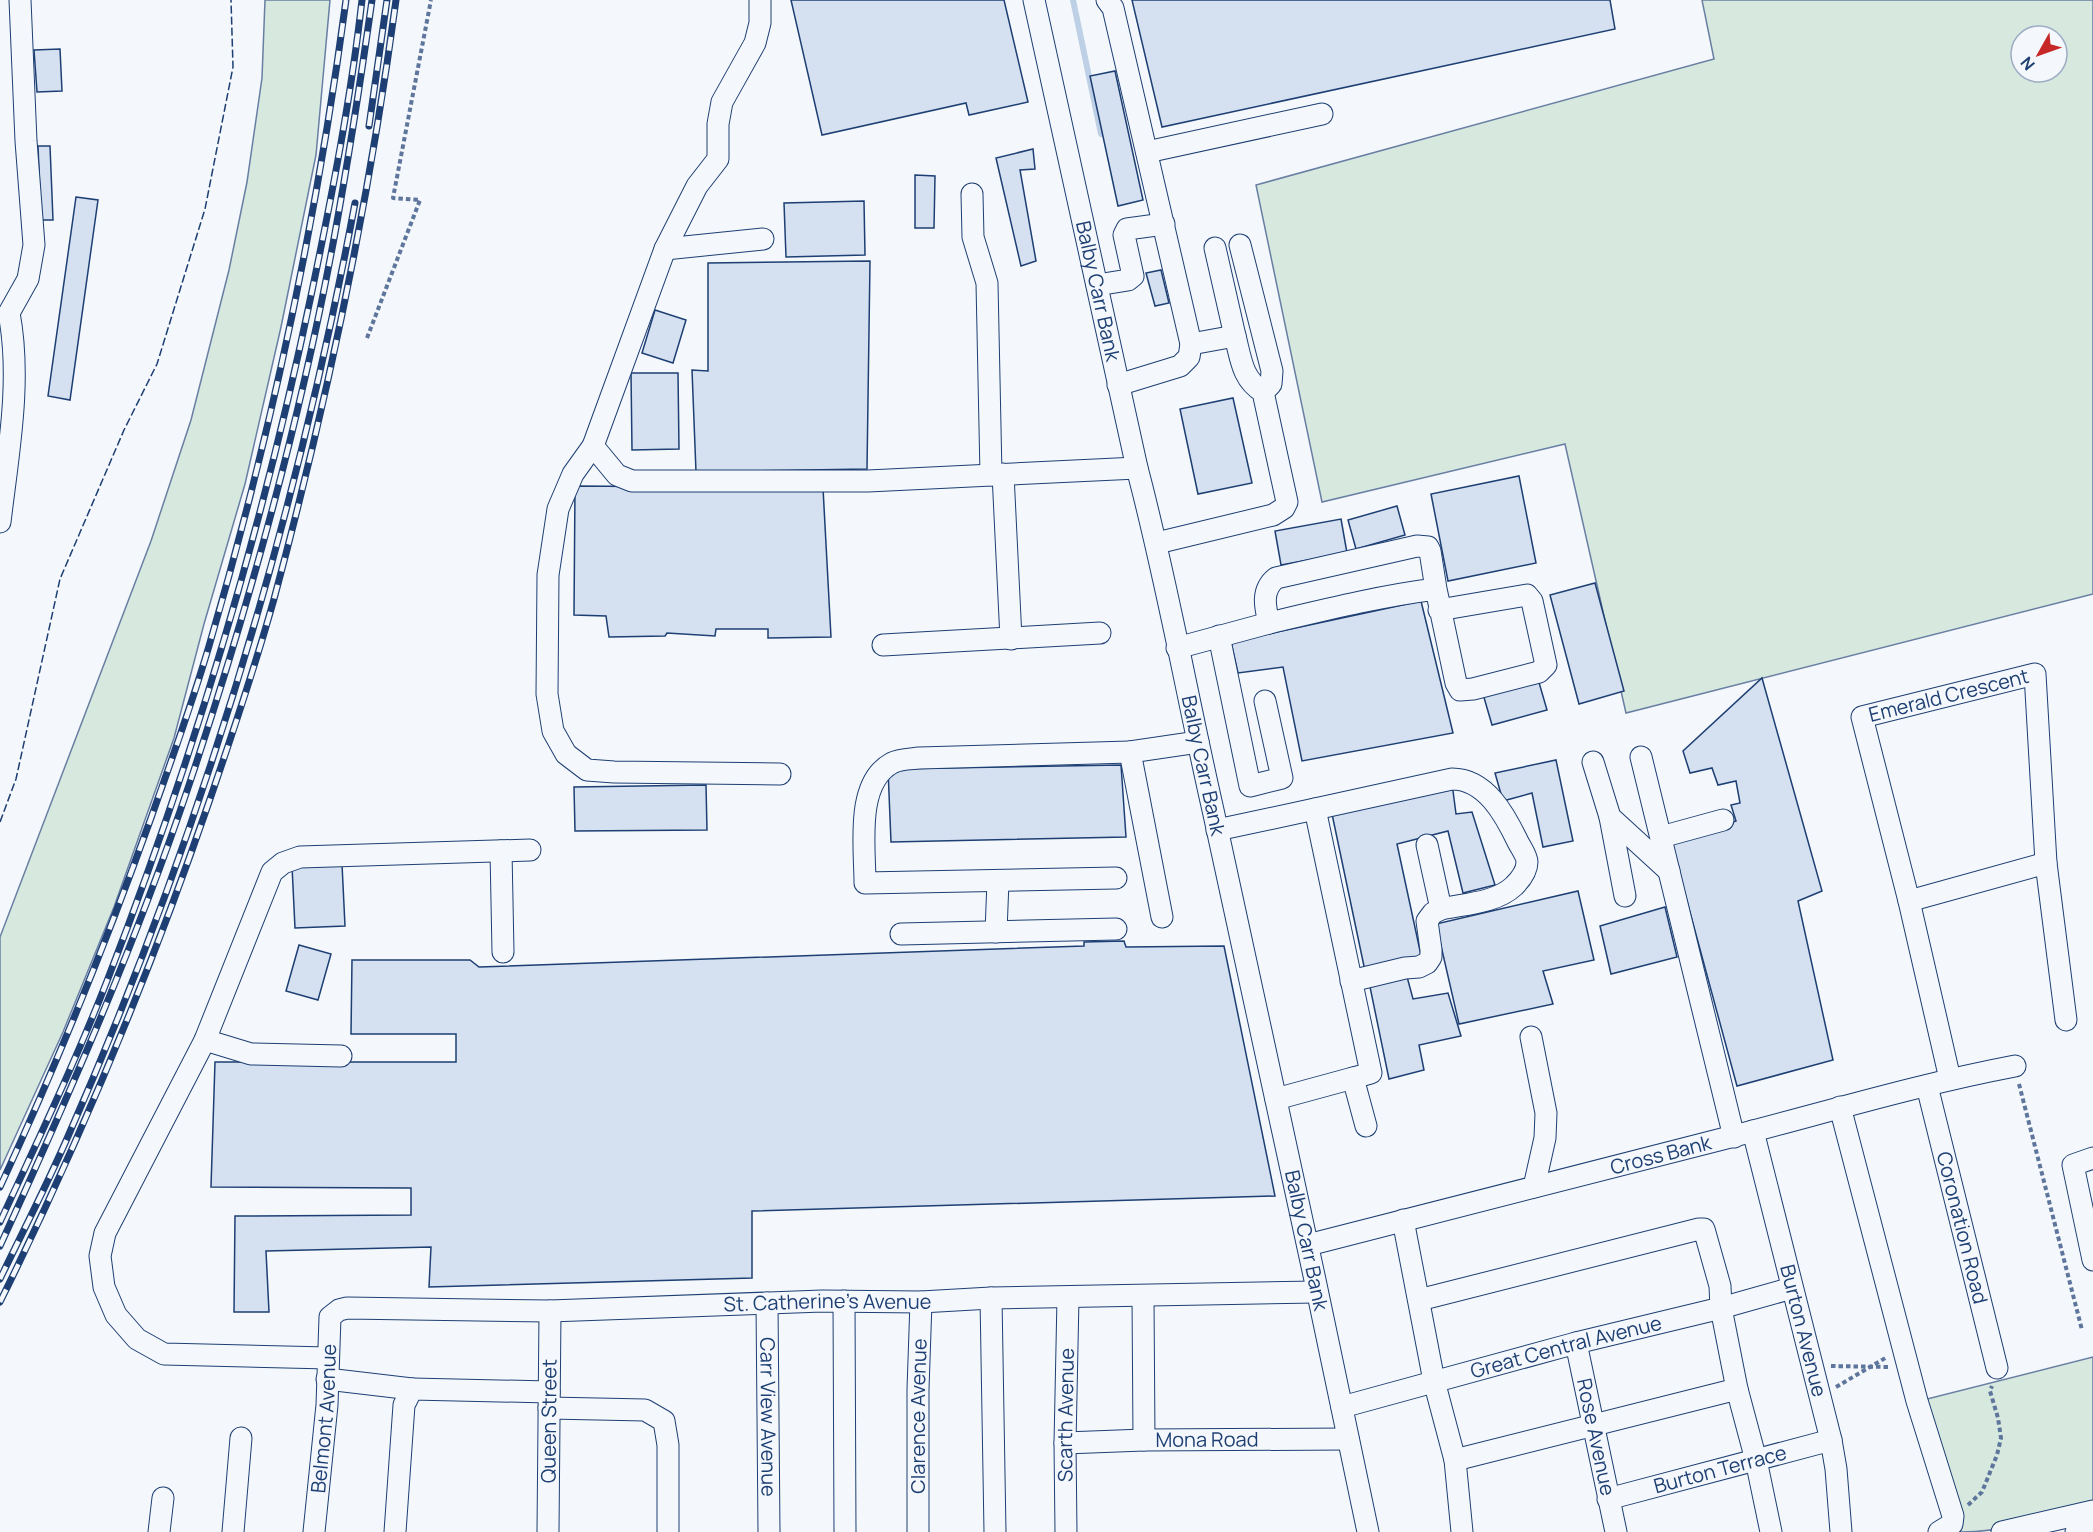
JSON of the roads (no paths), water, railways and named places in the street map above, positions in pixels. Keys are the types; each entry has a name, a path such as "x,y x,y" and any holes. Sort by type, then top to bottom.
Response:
{"street":[{"path":"0,522 13,410 13,333 9,313 28,279 34,245 26,141 20,0"},
{"path":"760,0 755,43 722,102 718,124 718,159 697,186 665,249 593,446 573,474 558,509 548,575 547,694 553,731 566,754 587,770 780,774"},
{"path":"1107,0 1113,8 1191,344 1189,357 1180,366 1118,385"},
{"name":"Balby Carr Bank","path":"1038,1 1118,385 1156,543 1368,1532"},
{"path":"1147,152 1322,114"},
{"path":"972,194 973,237 987,283 997,475 1011,639"},
{"path":"1097,285 1128,280 1133,276 1124,234 1127,229 1164,224"},
{"path":"665,249 763,239"},
{"path":"1240,245 1272,371 1271,384 1263,392"},
{"path":"1156,543 1273,515 1284,508 1287,502 1263,392 1253,385 1244,373 1215,248"},
{"path":"1191,344 1235,336"},
{"path":"593,446 617,475 632,481 868,481 1137,468"},
{"path":"1269,624 1265,610 1265,593 1269,584 1276,578 1417,546 1428,547 1439,610 1456,683 1460,690 1473,689 1539,672 1546,665 1532,602 1527,595 1439,610"},
{"path":"1177,648 1336,607 1436,589"},
{"path":"883,645 1100,633"},
{"path":"1219,636 1250,786 1281,778 1265,701"},
{"name":"Emerald Crescent","path":"1950,1079 1909,901 1862,717 2035,674 2046,863 2066,1020"},
{"path":"1116,878 865,883 866,803 870,786 879,773 894,762 919,758 1130,752 1198,742"},
{"path":"1130,752 1162,917"},
{"name":"Burton Avenue","path":"1641,757 1669,871 1743,1134 1792,1288 1812,1365 1831,1440 1836,1469 1841,1532"},
{"path":"1593,762 1610,817 1625,896"},
{"path":"1217,830 1452,779 1464,779 1482,789 1507,819 1527,861 1525,873 1506,893 1433,913 1427,921 1431,950 1431,957 1427,963 1419,967 1352,981"},
{"path":"1276,1099 1371,1073 1315,809"},
{"path":"1610,817 1669,871"},
{"path":"1661,837 1723,820"},
{"path":"1427,845 1441,909"},
{"path":"328,1358 164,1354 137,1339 116,1316 104,1287 100,1256 105,1233 205,1040 272,872 283,863 300,857 530,850"},
{"path":"501,851 503,952"},
{"path":"1909,901 2046,863"},
{"path":"996,932 998,881"},
{"path":"901,934 1116,929"},
{"path":"1531,1037 1546,1113 1545,1138 1534,1187"},
{"path":"205,1040 252,1054 341,1056"},
{"name":"Cross Bank","path":"1308,1245 1950,1079 2015,1066"},
{"path":"1353,1078 1366,1126"},
{"name":"Coronation Road","path":"1927,1086 1997,1368"},
{"path":"1840,1107 1917,1401 1946,1524"},
{"path":"2093,1158 2073,1165 2093,1260"},
{"path":"1403,1220 1434,1381 1455,1460 1462,1532"},
{"path":"1419,1300 1704,1229 1720,1286 1721,1308 1737,1389 1772,1532"},
{"name":"Great Central Avenue","path":"1342,1407 1576,1343 1721,1308 1792,1288"},
{"name":"St. Catherine's Avenue","path":"339,1310 347,1308 550,1311 844,1301 921,1302 991,1298 1143,1297 1316,1292"},
{"path":"1143,1297 1144,1440"},
{"path":"991,1298 995,1532"},
{"name":"Scarth Avenue","path":"1066,1532 1068,1298"},
{"path":"844,1301 845,1532"},
{"name":"Clarence Avenue","path":"918,1532 918,1389 921,1302"},
{"name":"Carr View Avenue","path":"767,1303 769,1532"},
{"name":"Belmont Avenue","path":"314,1532 327,1405 330,1317 339,1310"},
{"name":"Queen Street","path":"548,1532 550,1311"},
{"name":"Rose Avenue","path":"1576,1343 1616,1532"},
{"path":"327,1379 645,1410 664,1421 668,1445 668,1532"},
{"path":"395,1532 404,1405 412,1389"},
{"path":"1455,1460 1737,1389"},
{"path":"233,1532 241,1437"},
{"name":"Mona Road","path":"1065,1443 1144,1440 1348,1439"},
{"name":"Burton Terrace","path":"1608,1499 1831,1440"},
{"path":"159,1532 163,1498"},
{"path":"2002,1532 2093,1511"},
{"path":"2076,1532 2093,1527"}],"waterway":[{"path":"1073,0 1101,134"}],"railway":[{"path":"0,1187 61,1050 116,911 174,754 209,646 252,487 290,326 321,163 346,0"},
{"path":"0,1222 69,1072 107,981 169,812 224,640 272,467 312,291 340,146 362,0"},
{"path":"0,1246 76,1075 147,902 189,785 253,580 290,442 321,302 345,175 372,0"},
{"path":"369,126 387,0"},
{"path":"0,1302 86,1118 138,993 209,802 259,650 312,451 345,301 373,151 396,0"},
{"path":"0,1279 61,1152 116,1022 161,908 201,793 239,677 273,560 331,323 355,203"}]}
